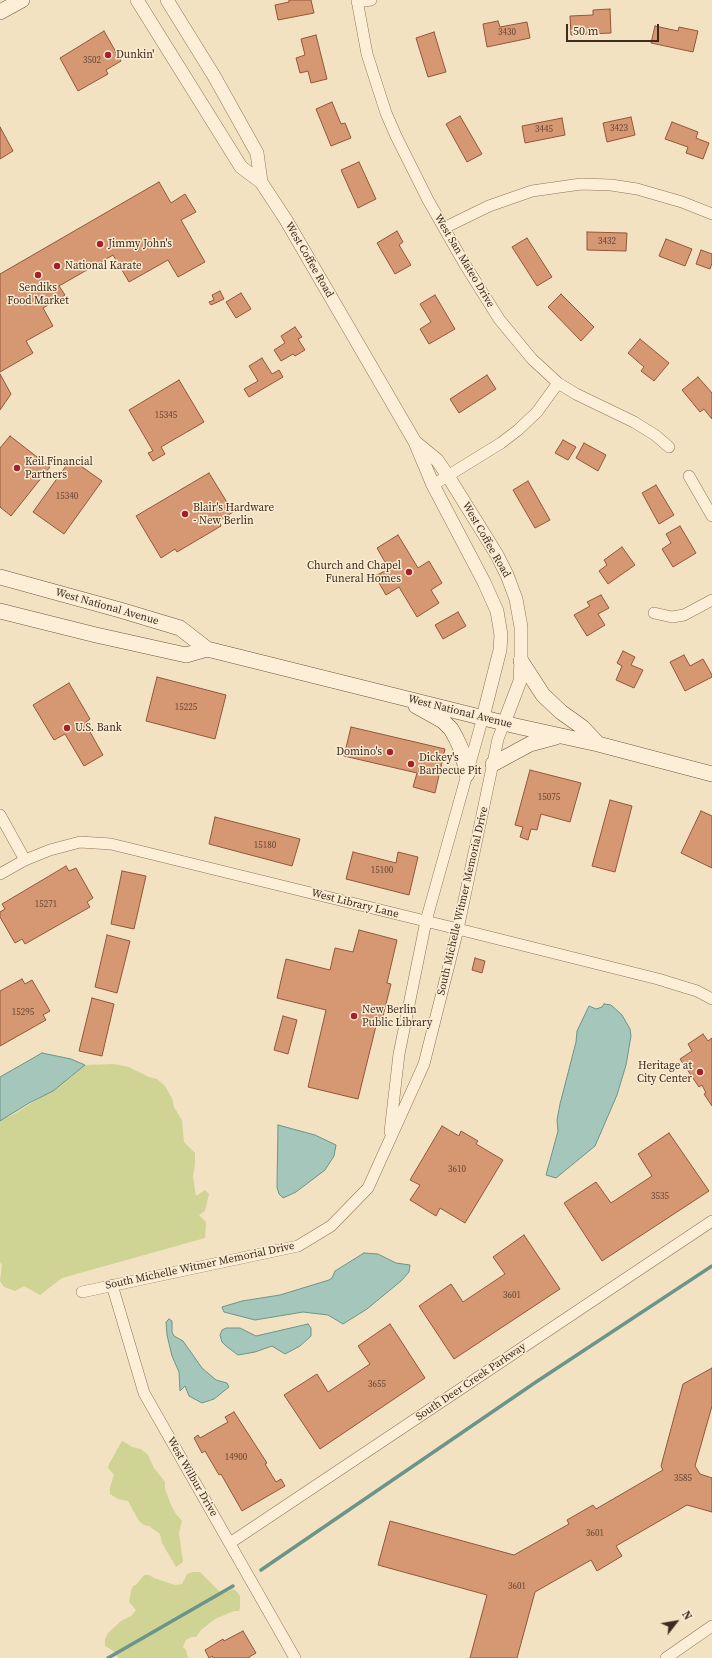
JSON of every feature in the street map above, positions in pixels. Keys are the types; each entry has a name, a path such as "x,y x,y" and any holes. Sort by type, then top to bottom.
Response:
{"main road":[{"path":"0,12 22,0"},
{"name":"West National Avenue","path":"4,581 180,628 207,649 504,723 598,744 712,774"},
{"name":"West National Avenue","path":"0,611 96,635 186,655 207,649"},
{"path":"522,661 543,695 561,712 582,727 598,744"},
{"path":"390,694 443,721 456,738 462,751 467,774"},
{"path":"493,764 530,744 560,736"}],"street":[{"name":"West Coffee Road","path":"137,0 241,167 261,182 289,227 415,442 433,485 484,582 497,611 501,635 500,650 483,717"},
{"name":"West Coffee Road","path":"167,0 214,76 251,141 257,154 261,182"},
{"path":"357,1 370,0"},
{"name":"West San Mateo Drive","path":"357,1 367,54 386,113 428,200 464,263 499,319 532,359 558,383 576,394 634,422 669,447"},
{"path":"444,228 489,206 532,191 581,184 611,185 637,189 682,202 712,214"},
{"path":"433,485 501,443 518,430 537,412 558,383"},
{"name":"West Coffee Road","path":"415,442 437,460 508,576 520,614 522,661 520,681 504,723"},
{"path":"689,476 712,516"},
{"path":"654,613 672,617 684,615 712,600"},
{"name":"South Michelle Witmer Memorial Drive","path":"389,1144 399,1054 426,921 483,717"},
{"name":"South Michelle Witmer Memorial Drive","path":"82,1292 298,1246 331,1226 368,1188 424,1064 458,929 498,739 504,723"},
{"path":"0,815 25,860"},
{"name":"West Library Lane","path":"0,874 25,860 50,850 80,842 111,844 426,921 658,980 697,991 712,999"},
{"name":"South Deer Creek Parkway","path":"230,1543 712,1221"},
{"name":"West Wilbur Drive","path":"112,1285 144,1393 295,1658"},
{"path":"666,1658 712,1626"}],"green space":[{"path":"114,1064 129,1067 149,1077 157,1079 165,1086 172,1098 174,1107 182,1120 184,1142 195,1153 193,1177 196,1196 205,1190 209,1194 205,1211 199,1215 206,1222 205,1238 62,1278 40,1295 24,1286 15,1291 4,1287 0,1281 2,1265 0,1262 0,1121 16,1113 70,1078 85,1065"},
{"path":"122,1441 132,1447 141,1449 148,1455 154,1468 165,1482 165,1489 171,1505 182,1521 179,1533 183,1562 176,1567 162,1543 160,1534 139,1521 128,1501 118,1499 110,1494 110,1487 114,1475 108,1468"},
{"path":"200,1572 222,1594 233,1589 236,1591 240,1596 240,1608 239,1611 234,1611 215,1619 201,1630 196,1637 186,1640 183,1647 189,1658 117,1658 118,1657 112,1650 105,1646 105,1639 108,1633 121,1621 131,1616 136,1610 129,1602 131,1591 133,1586 136,1585 144,1575 149,1575 175,1585 182,1584 187,1574"}],"water":[{"path":"604,1004 611,1005 622,1015 630,1029 631,1036 626,1065 617,1095 595,1146 556,1178 546,1175 558,1131 557,1120 560,1104 576,1042 577,1031 589,1006 596,1009 602,1007"},
{"path":"42,1053 71,1059 85,1065 53,1091 29,1103 0,1121 0,1077"},
{"path":"278,1125 315,1135 336,1145 334,1156 325,1170 296,1192 283,1198 279,1194 277,1187"},
{"path":"364,1253 378,1254 396,1263 410,1265 409,1272 401,1281 367,1309 343,1324 328,1315 303,1312 255,1320 224,1312 222,1307 242,1301 280,1295 329,1280 332,1278 335,1271"},
{"path":"169,1319 172,1321 172,1332 174,1336 183,1341 202,1368 216,1380 227,1383 229,1387 214,1399 202,1403 189,1396 185,1386 180,1391 179,1372 172,1356 167,1335 166,1322"},
{"path":"308,1324 311,1328 311,1336 300,1346 285,1354 272,1346 255,1352 238,1355 222,1342 220,1335 222,1330 226,1328 240,1328 256,1336"}],"building":[{"path":"289,0 311,0 314,13 278,20 275,5 289,2"},
{"path":"610,9 611,33 571,35 570,16 593,15 593,10"},
{"path":"498,21 500,27 527,22 530,38 487,47 483,24"},
{"path":"655,26 678,31 679,27 698,31 693,52 651,43"},
{"path":"104,31 121,61 106,70 108,74 78,91 60,58"},
{"path":"434,32 446,72 428,77 416,38"},
{"path":"316,35 327,79 311,83 308,71 300,73 296,58 305,55 301,39"},
{"path":"332,102 341,124 345,123 351,138 331,146 316,109"},
{"path":"460,116 482,154 467,162 446,124"},
{"path":"631,117 635,135 607,142 603,123"},
{"path":"562,118 565,135 525,143 522,126"},
{"path":"672,122 698,132 696,138 709,143 703,159 686,153 688,147 665,139"},
{"path":"0,127 13,151 0,159"},
{"path":"359,162 376,199 358,208 341,170"},
{"name":"Sendiks Food Market","path":"159,182 171,203 185,194 196,212 181,220 205,262 178,277 168,260 129,282 113,255 59,286 65,295 43,308 53,326 26,341 33,353 0,372 0,274"},
{"path":"397,231 403,242 399,245 411,265 395,274 377,243"},
{"path":"587,232 627,233 626,251 587,250"},
{"path":"527,238 552,277 537,286 512,247"},
{"path":"666,239 692,249 685,266 659,256"},
{"path":"701,250 712,254 710,269 696,264"},
{"path":"220,291 224,299 211,305 209,302 214,300 212,295"},
{"path":"241,293 251,309 236,318 226,302"},
{"path":"561,294 594,327 581,341 548,307"},
{"path":"435,295 455,329 429,344 420,329 431,322 420,304"},
{"path":"295,327 302,337 298,339 305,350 295,356 293,354 281,361 274,350 285,343 281,336"},
{"path":"640,339 669,363 654,381 641,371 644,367 628,353"},
{"path":"262,358 272,374 279,370 283,377 249,397 244,389 258,381 249,366"},
{"path":"0,374 11,394 0,410"},
{"path":"487,375 496,389 459,413 450,399"},
{"path":"698,377 712,393 712,419 704,409 700,412 682,390"},
{"path":"179,380 204,422 161,447 165,454 153,461 148,453 153,451 129,410"},
{"path":"10,436 50,467 11,516 0,507 0,448"},
{"path":"563,440 576,447 568,460 555,453"},
{"path":"584,443 606,455 598,471 576,458"},
{"path":"71,459 102,481 64,534 33,512"},
{"name":"Blair's Hardware - New Berlin","path":"209,473 233,512 219,521 221,526 177,552 175,549 161,558 136,516"},
{"path":"528,481 550,520 535,528 513,490"},
{"path":"656,485 674,515 659,524 642,493"},
{"path":"680,526 696,553 673,567 662,549 671,543 666,534"},
{"name":"Church and Chapel Funeral Homes","path":"398,535 418,568 429,561 442,583 431,590 439,603 417,617 399,587 386,595 375,576 389,569 377,548"},
{"path":"622,547 635,565 608,584 599,571 607,565 604,560"},
{"path":"601,595 609,608 598,614 605,625 587,636 574,615 590,606 587,602"},
{"path":"458,612 466,626 443,639 435,625"},
{"path":"623,651 635,657 631,665 643,670 634,688 616,680 622,666 617,663"},
{"path":"684,655 690,666 703,659 712,675 712,677 685,691 670,662"},
{"path":"157,677 226,695 215,739 146,721"},
{"name":"U.S. Bank","path":"69,683 90,719 85,723 103,755 84,766 65,734 54,740 33,705"},
{"name":"Dickey's Barbecue Pit","path":"351,727 445,749 435,793 413,787 417,773 344,756"},
{"path":"530,770 581,783 570,822 541,814 537,830 531,829 528,840 520,837 523,827 515,825"},
{"path":"610,800 632,806 615,872 592,866"},
{"path":"701,811 712,816 712,868 681,853"},
{"path":"215,817 300,839 292,866 209,844"},
{"path":"353,852 396,863 398,852 418,857 409,895 346,879"},
{"path":"66,866 69,871 76,868 93,898 87,902 90,907 25,944 22,939 15,943 0,917 0,912 5,909 2,904"},
{"path":"122,871 146,876 134,929 111,924"},
{"name":"New Berlin Public Library","path":"359,930 397,940 387,983 391,984 381,1024 377,1022 358,1099 308,1087 326,1010 277,998 286,959 330,970 335,948 353,952"},
{"path":"107,935 130,941 117,993 95,987"},
{"path":"475,958 485,961 482,973 472,970"},
{"path":"22,979 25,984 32,980 50,1011 43,1015 46,1020 0,1046 0,991"},
{"path":"92,998 114,1004 102,1056 79,1051"},
{"path":"283,1016 297,1020 288,1054 274,1050"},
{"name":"Heritage at City Center","path":"703,1034 708,1041 712,1038 712,1106 704,1094 706,1093 702,1085 699,1087 680,1059 692,1051 688,1044"},
{"path":"442,1126 459,1136 461,1131 478,1141 476,1144 503,1160 465,1223 440,1208 436,1216 410,1200 420,1185 410,1180"},
{"path":"669,1133 709,1191 602,1261 564,1203 596,1182 611,1203 652,1176 638,1154"},
{"path":"524,1235 560,1289 454,1359 419,1306 451,1284 463,1302 505,1274 493,1257"},
{"path":"390,1324 425,1378 320,1449 284,1395 317,1374 328,1392 370,1364 358,1346"},
{"path":"712,1368 712,1406 695,1466 700,1474 712,1478 712,1512 687,1505 616,1546 622,1556 597,1571 591,1560 535,1592 517,1658 470,1658 487,1595 378,1565 390,1521 514,1555 569,1524 567,1520 593,1505 596,1509 663,1470 661,1466 683,1384"},
{"path":"234,1412 267,1463 265,1464 276,1482 281,1479 285,1486 242,1511 221,1474 219,1475 205,1451 202,1453 194,1438 198,1435 200,1438 228,1422 225,1417"},
{"path":"243,1631 256,1653 249,1658 213,1658 212,1656 209,1658 205,1650 223,1639 224,1641"}],"waterway":[{"path":"261,1570 536,1382 712,1266"},
{"path":"108,1658 233,1586"}],"place":[{"name":"Dunkin'","path":"108,55"},
{"name":"Jimmy John's","path":"100,244"},
{"name":"National Karate","path":"57,266"},
{"name":"Sendiks Food Market","path":"38,275"},
{"name":"Keil Financial Partners","path":"17,468"},
{"name":"Blair's Hardware - New Berlin","path":"185,514"},
{"name":"Church and Chapel Funeral Homes","path":"409,572"},
{"name":"U.S. Bank","path":"67,728"},
{"name":"Domino's","path":"390,752"},
{"name":"Dickey's Barbecue Pit","path":"411,764"},
{"name":"New Berlin Public Library","path":"354,1016"},
{"name":"Heritage at City Center","path":"700,1072"}]}
